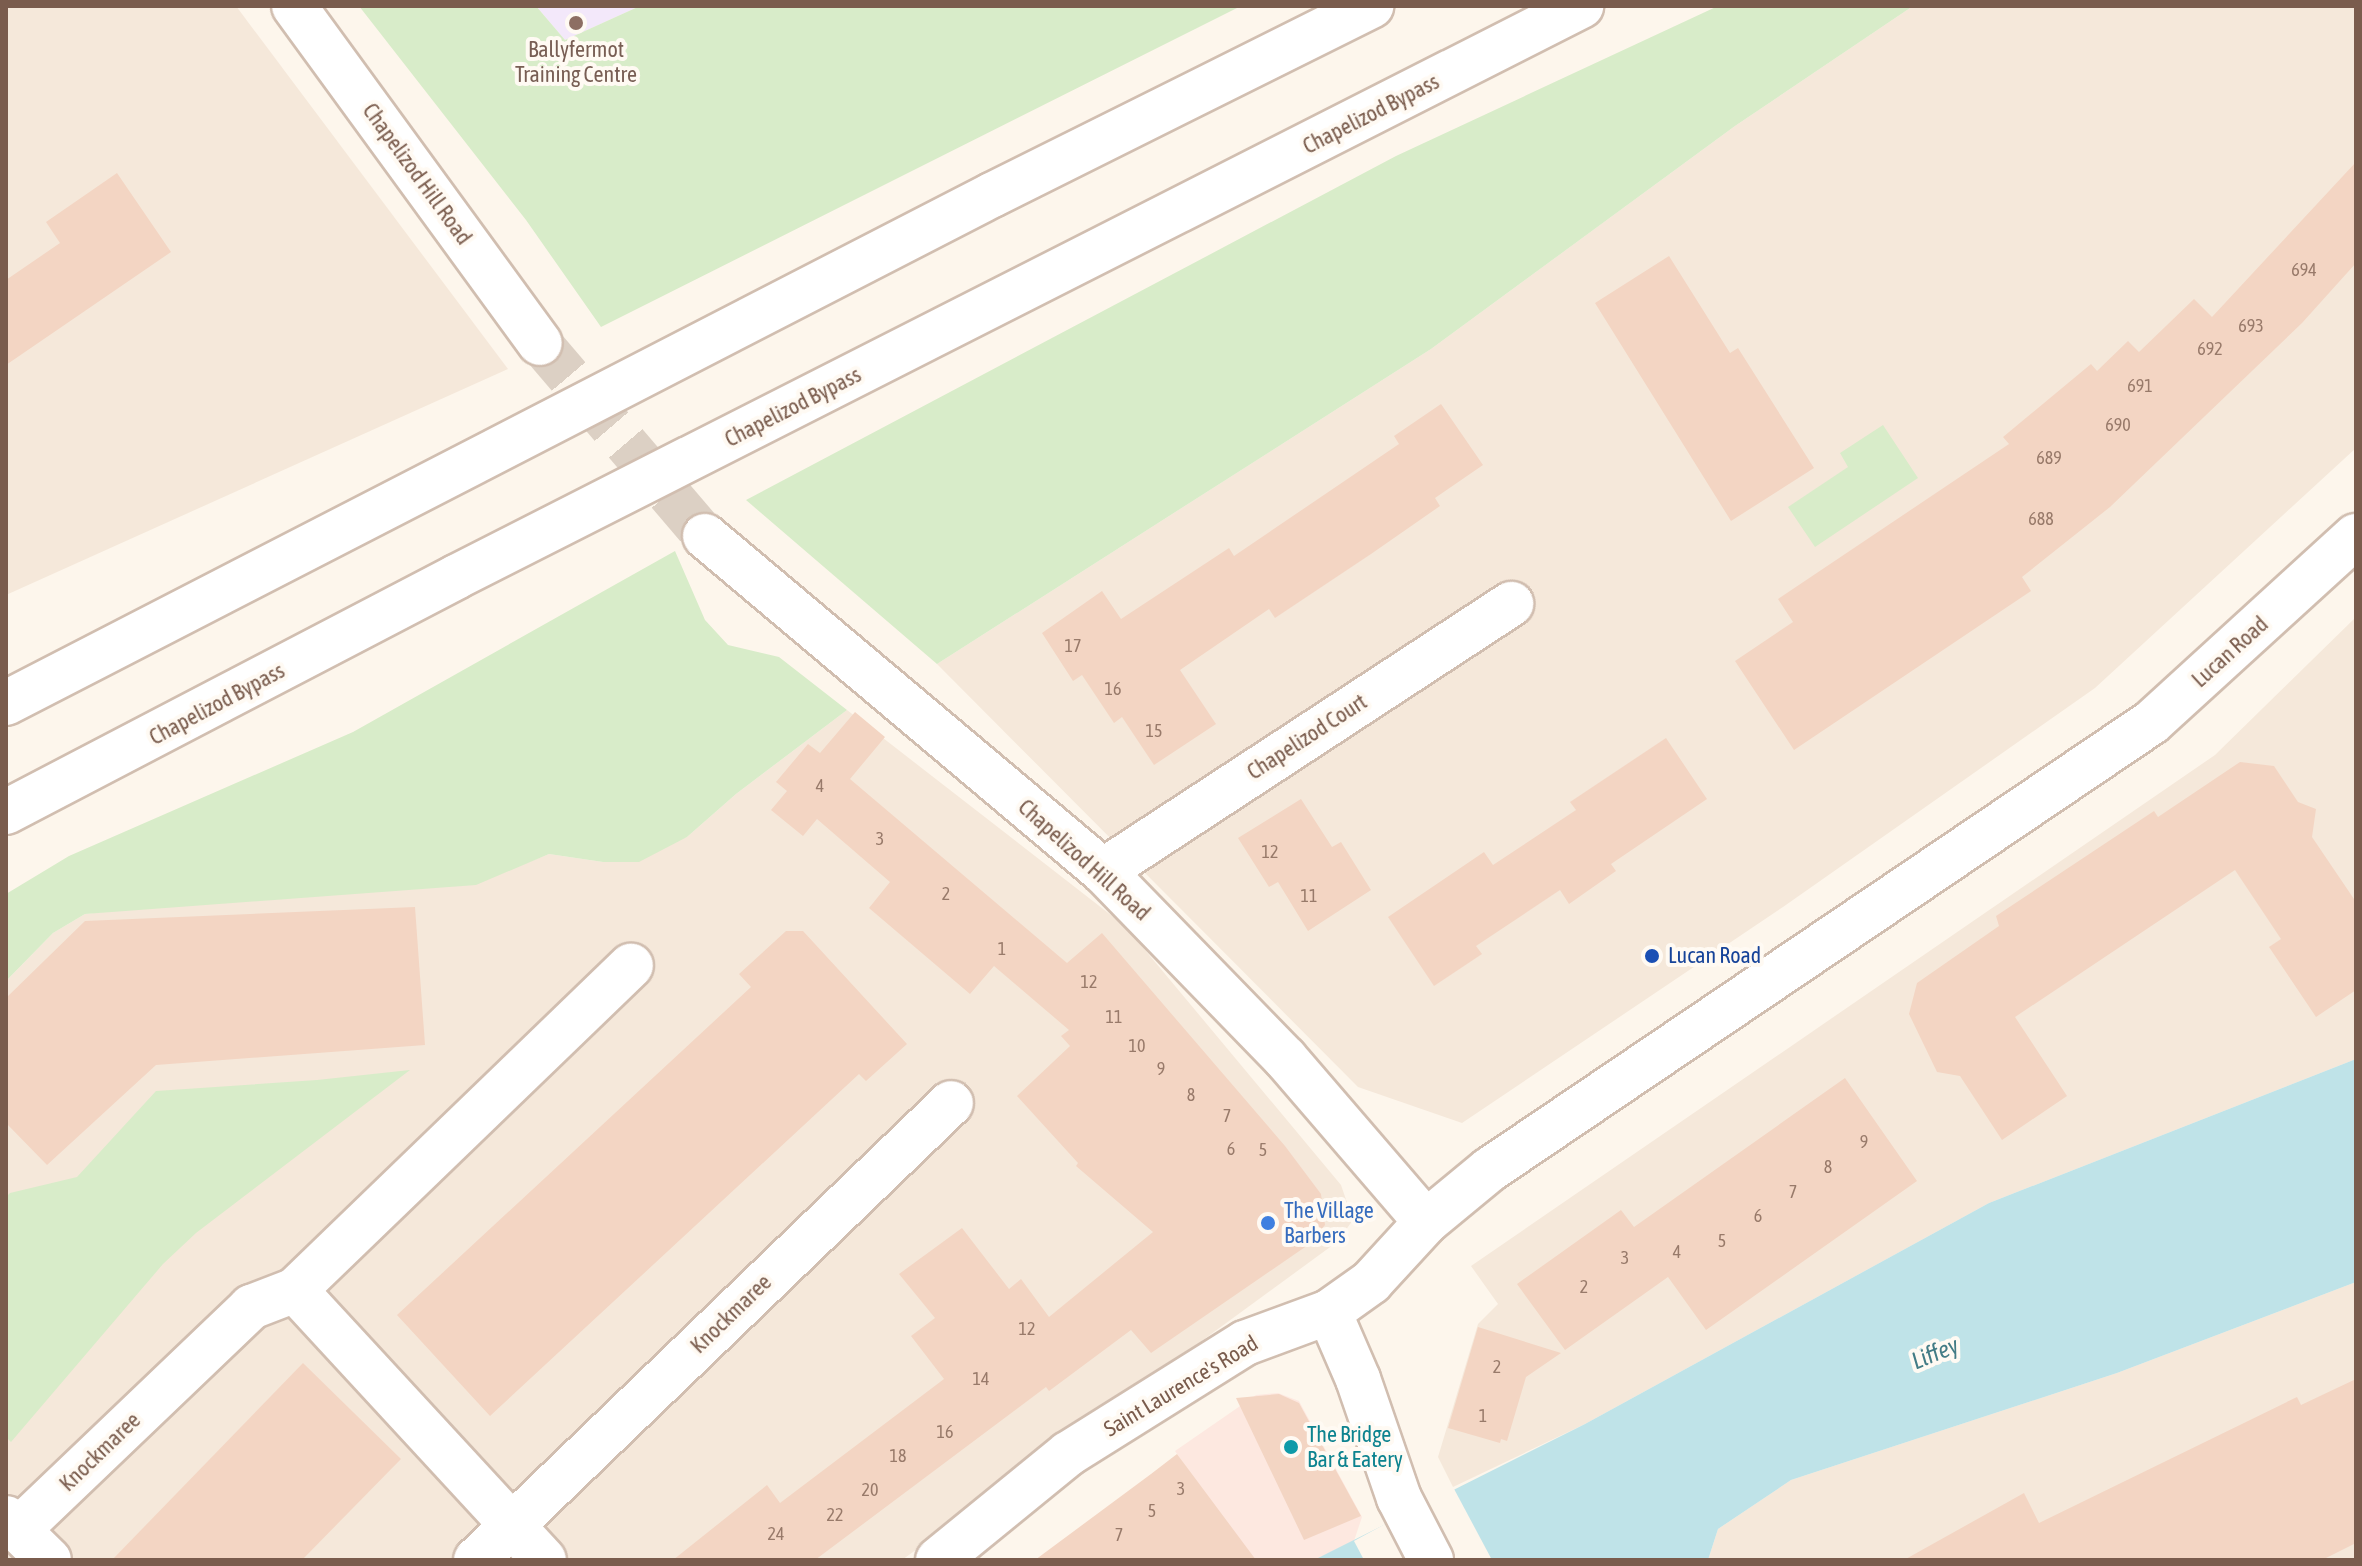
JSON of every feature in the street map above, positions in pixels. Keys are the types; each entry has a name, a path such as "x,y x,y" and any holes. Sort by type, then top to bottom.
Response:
{"main road":[{"name":"Chapelizod Hill Road","path":"294,6 540,343"},
{"path":"6,703 992,195 1371,6"},
{"name":"Chapelizod Bypass","path":"6,812 456,577 1581,6"},
{"name":"Chapelizod Hill Road","path":"705,536 1103,871 1285,1058 1426,1222"},
{"name":"Lucan Road","path":"1426,1222 1489,1170 2152,722 2356,536"},
{"name":"Chapelizod Court","path":"1103,871 1511,604"},
{"name":"Knockmaree","path":"49,1560 12,1524 251,1307 295,1290 631,965"},
{"name":"Knockmaree","path":"476,1560 951,1103"},
{"name":"Saint Laurence's Road","path":"938,1560 1068,1454 1245,1343 1329,1312 1371,1282 1426,1222"},
{"path":"295,1290 544,1560"},
{"path":"1329,1312 1358,1379 1399,1498 1431,1560"}],"shaded area":[{"path":"6,6 236,6 508,369 6,595"},
{"name":"Ballyfermot Training Centre","path":"536,6 640,6 565,40"},
{"path":"1913,6 2356,6 2356,448 2095,688 1783,907 1462,1123 1358,1087 937,664 1431,349 1735,126"},
{"path":"2356,617 2356,1059 1989,1203 1585,1424 1453,1487 1438,1457 1478,1324 1498,1304 1471,1266 2215,755"},
{"path":"847,710 1125,926 1341,1185 1353,1220 1337,1242 902,1560 6,1560 6,981 53,933 85,914 519,866 549,854 603,862 687,837 736,794"},
{"path":"2356,1282 2356,1560 1708,1560 1718,1529 1791,1480 2117,1373"},
{"path":"1278,1393 1299,1401 1362,1517 1354,1541 1314,1560 1228,1560 1231,1531 1175,1451 1256,1395"}],"green space":[{"path":"359,6 536,6 565,40 640,6 1241,6 601,327 526,220"},
{"path":"1718,6 1913,6 1735,126 1431,349 937,664 746,500 1396,156"},
{"path":"1883,425 1918,478 1815,547 1788,507 1848,467 1840,453"},
{"path":"675,551 705,620 728,645 779,657 847,710 736,794 687,837 639,862 603,862 549,854 476,885 85,914 53,933 6,981 6,894 69,856 353,732"},
{"path":"410,1070 196,1233 163,1264 11,1442 6,1437 6,1197 10,1193 77,1177 156,1091"}],"water":[{"name":"Liffey","path":"2356,1059 2356,1282 2117,1373 1791,1480 1718,1529 1708,1560 1314,1560 1585,1424 1989,1203"}],"pier":[{"path":"1453,1487 1492,1560 1364,1560 1354,1541"}],"building":[{"path":"2356,162 2356,263 2302,323 2110,507 2022,577 2031,591 1794,750 1735,661 1793,622 1778,599 2009,444 2003,437 2091,364 2097,371 2128,341 2139,352 2194,299 2212,317"},
{"path":"117,173 171,252 6,365 6,280 60,243 46,222"},
{"path":"1669,256 1730,353 1738,348 1814,468 1731,521 1595,303"},
{"path":"1441,404 1483,465 1435,498 1440,506 1371,554 1275,618 1269,609 1180,670 1216,724 1154,765 1122,717 1114,723 1082,675 1073,681 1042,633 1102,591 1121,619 1229,548 1234,556 1399,444 1394,436"},
{"path":"855,712 885,737 850,779 1067,963 1102,933 1285,1146 1321,1194 1325,1225 1308,1245 1151,1353 1131,1330 1049,1391 1046,1387 815,1560 673,1560 767,1485 780,1503 944,1379 911,1336 935,1318 899,1274 962,1228 1009,1289 1021,1279 1049,1317 1153,1232 1076,1166 1078,1163 1017,1096 1070,1046 1061,1036 1069,1030 994,966 970,994 869,908 890,882 817,819 803,836 771,810 787,791 776,782 808,744 820,753"},
{"path":"1666,738 1707,799 1611,864 1616,871 1569,904 1560,890 1476,946 1482,954 1434,986 1388,917 1484,852 1493,865 1576,810 1570,802"},
{"path":"2240,762 2274,766 2298,802 2316,809 2312,837 2356,902 2356,990 2316,1017 2269,947 2281,939 2235,870 2015,1017 2067,1096 2002,1140 1960,1076 1937,1072 1909,1014 1917,983 1999,926 1996,916 2154,811 2158,817"},
{"path":"1301,799 1332,847 1341,842 1371,890 1308,931 1278,882 1269,887 1238,838"},
{"path":"415,907 425,1045 156,1065 47,1165 6,1123 6,998 85,921"},
{"path":"786,931 803,931 907,1044 866,1081 859,1074 490,1416 397,1315 751,987 739,974"},
{"path":"1845,1078 1917,1181 1706,1330 1668,1277 1565,1350 1517,1284 1621,1210 1634,1227"},
{"path":"1478,1327 1561,1353 1526,1377 1507,1441 1501,1439 1500,1443 1448,1428"},
{"path":"303,1363 401,1459 302,1560 112,1560"},
{"path":"2356,1379 2356,1543 2322,1560 1904,1560 2024,1493 2039,1523 2297,1397 2301,1405"},
{"name":"The Bridge Bar & Eatery","path":"1279,1394 1299,1403 1361,1516 1304,1540 1236,1398"},
{"path":"1177,1454 1256,1560 1035,1560 1151,1474"}],"tunnel":[{"path":"540,343 705,536"}],"place":[{"name":"Ballyfermot Training Centre","path":"576,23"},
{"name":"Lucan Road","path":"1652,956"},
{"name":"The Village Barbers","path":"1268,1223"},
{"name":"The Bridge Bar & Eatery","path":"1291,1447"}]}
